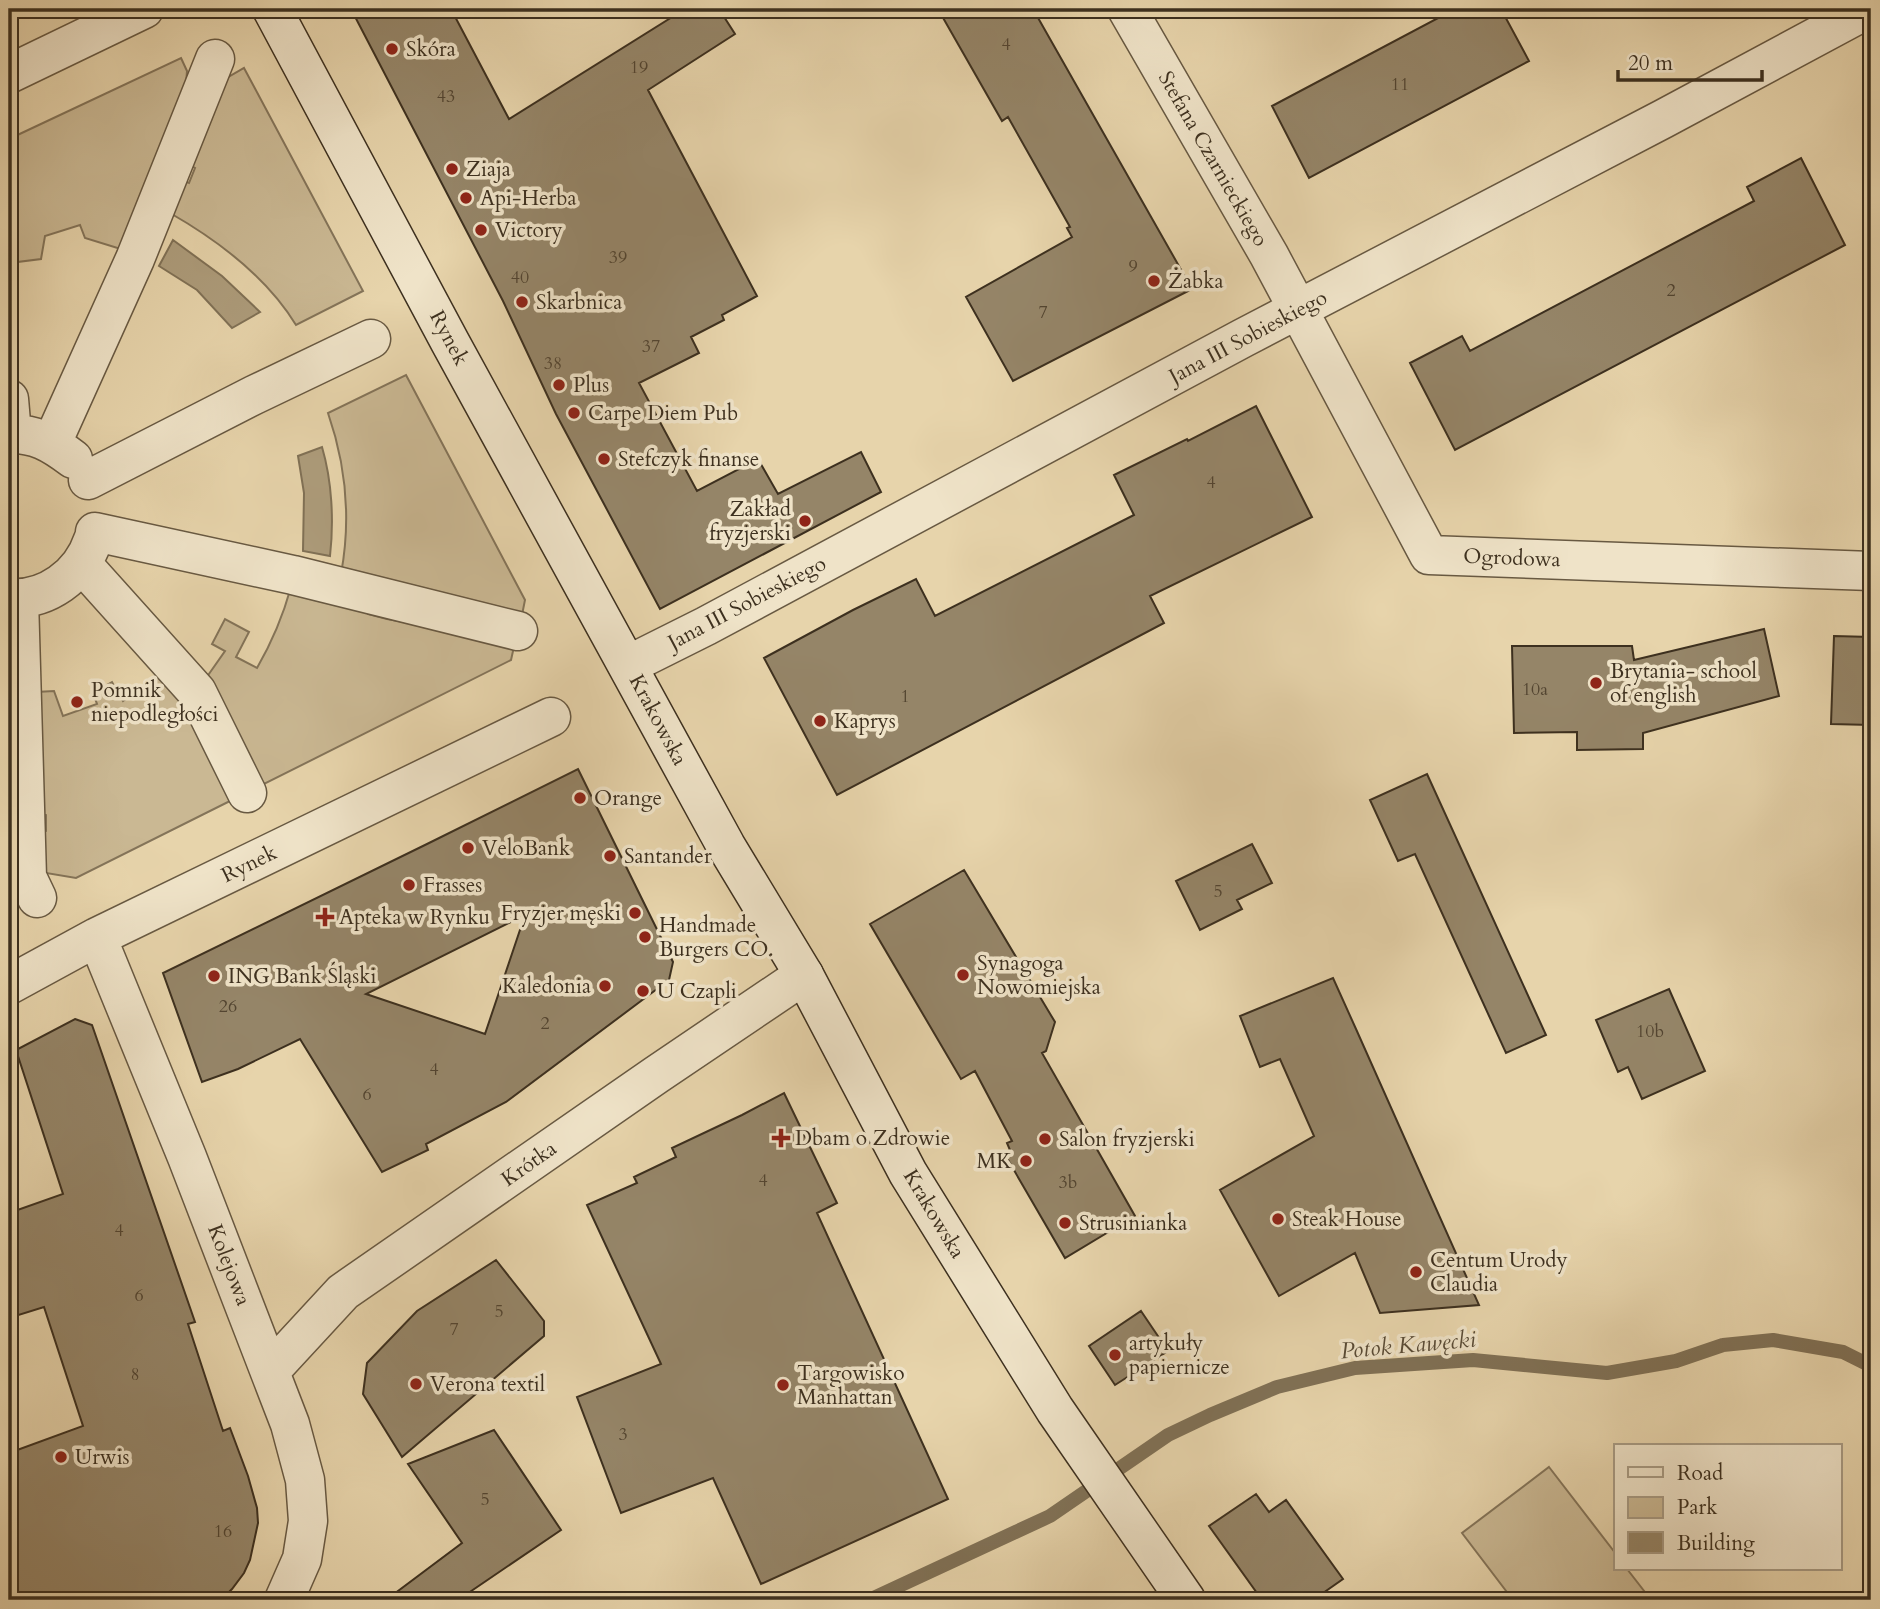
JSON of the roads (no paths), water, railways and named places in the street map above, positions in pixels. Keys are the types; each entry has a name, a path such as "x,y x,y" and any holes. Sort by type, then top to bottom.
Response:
{"street":[{"path":"9,74 144,9"},
{"name":"Rynek","path":"272,9 450,342 628,665"},
{"name":"Stefana Czarnieckiego","path":"1127,9 1299,310"},
{"name":"Jana III Sobieskiego","path":"628,665 1868,9"},
{"path":"52,443 135,259 215,59"},
{"name":"Ogrodowa","path":"1299,310 1429,555 1871,571"},
{"path":"88,480 254,395 371,340"},
{"path":"10,422 32,436 52,443 73,459 88,480 95,506 88,548 64,582 43,593 14,598 29,892"},
{"path":"88,548 293,575 518,631"},
{"path":"88,548 197,692 247,793"},
{"name":"Krakowska","path":"628,665 726,846 804,975 908,1172 1055,1410 1185,1600"},
{"name":"Rynek","path":"9,985 97,937 551,717"},
{"name":"Kolejowa","path":"97,937 187,1157 290,1424 305,1480 308,1521 302,1559 284,1600"},
{"name":"Krótka","path":"270,1371 343,1292 804,975"}],"waterway":[{"name":"Potok Kawęcki","path":"869,1600 1050,1516 1168,1435 1277,1387 1355,1368 1473,1360 1607,1373 1676,1361 1723,1345 1773,1340 1843,1352 1871,1366"}],"place":[{"name":"Skóra","path":"392,49"},
{"name":"Ziaja","path":"452,169"},
{"name":"Api-Herba","path":"466,198"},
{"name":"Victory","path":"481,230"},
{"name":"Żabka","path":"1154,281"},
{"name":"Skarbnica","path":"522,302"},
{"name":"Plus","path":"559,385"},
{"name":"Carpe Diem Pub","path":"574,413"},
{"name":"Stefczyk finanse","path":"604,459"},
{"name":"Zakład fryzjerski","path":"805,521"},
{"name":"Brytania- school of english","path":"1596,683"},
{"name":"Pomnik niepodległości","path":"77,702"},
{"name":"Kaprys","path":"820,721"},
{"name":"Orange","path":"580,798"},
{"name":"VeloBank","path":"468,848"},
{"name":"Santander","path":"610,856"},
{"name":"Frasses","path":"409,885"},
{"name":"Fryzjer męski","path":"635,913"},
{"name":"Apteka w Rynku","path":"325,917"},
{"name":"Handmade Burgers CO.","path":"645,937"},
{"name":"Synagoga Nowomiejska","path":"963,975"},
{"name":"ING Bank Śląski","path":"214,976"},
{"name":"Kaledonia","path":"605,986"},
{"name":"U Czapli","path":"643,991"},
{"name":"Dbam o Zdrowie","path":"781,1138"},
{"name":"Salon fryzjerski","path":"1045,1139"},
{"name":"MK","path":"1026,1161"},
{"name":"Steak House","path":"1278,1219"},
{"name":"Strusinianka","path":"1065,1223"},
{"name":"Centum Urody Claudia","path":"1416,1272"},
{"name":"artykuły papiernicze","path":"1115,1355"},
{"name":"Verona textil","path":"416,1384"},
{"name":"Targowisko Manhattan","path":"783,1385"},
{"name":"Urwis","path":"61,1457"}]}
